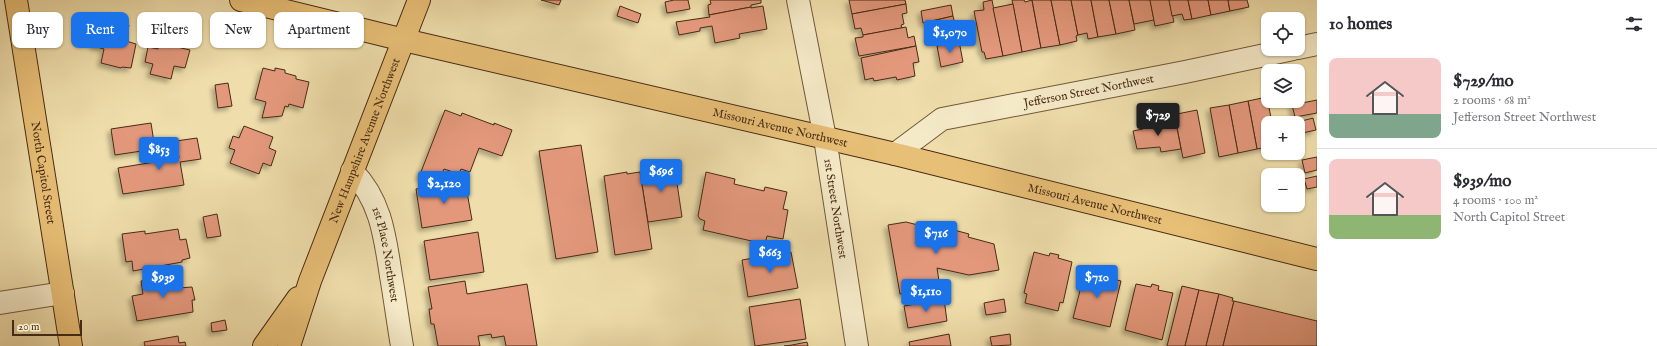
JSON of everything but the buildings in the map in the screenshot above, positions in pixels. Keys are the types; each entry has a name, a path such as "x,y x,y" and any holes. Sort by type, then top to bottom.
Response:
{"main road":[{"name":"North Capitol Street","path":"16,0 71,346"},
{"name":"Missouri Avenue Northwest","path":"242,0 404,40 895,154 1317,259"},
{"name":"New Hampshire Avenue Northwest","path":"289,346 310,281 404,40 418,0"},
{"name":"New Hampshire Avenue Northwest","path":"264,346 310,281"}],"street":[{"name":"1st Street Northwest","path":"798,0 825,138 858,346"},
{"path":"1305,47 1317,44"},
{"name":"Jefferson Street Northwest","path":"895,154 942,119 1261,56"},
{"name":"1st Place Northwest","path":"352,171 370,193 379,212 385,232 402,346"},
{"path":"0,303 63,293"}]}
